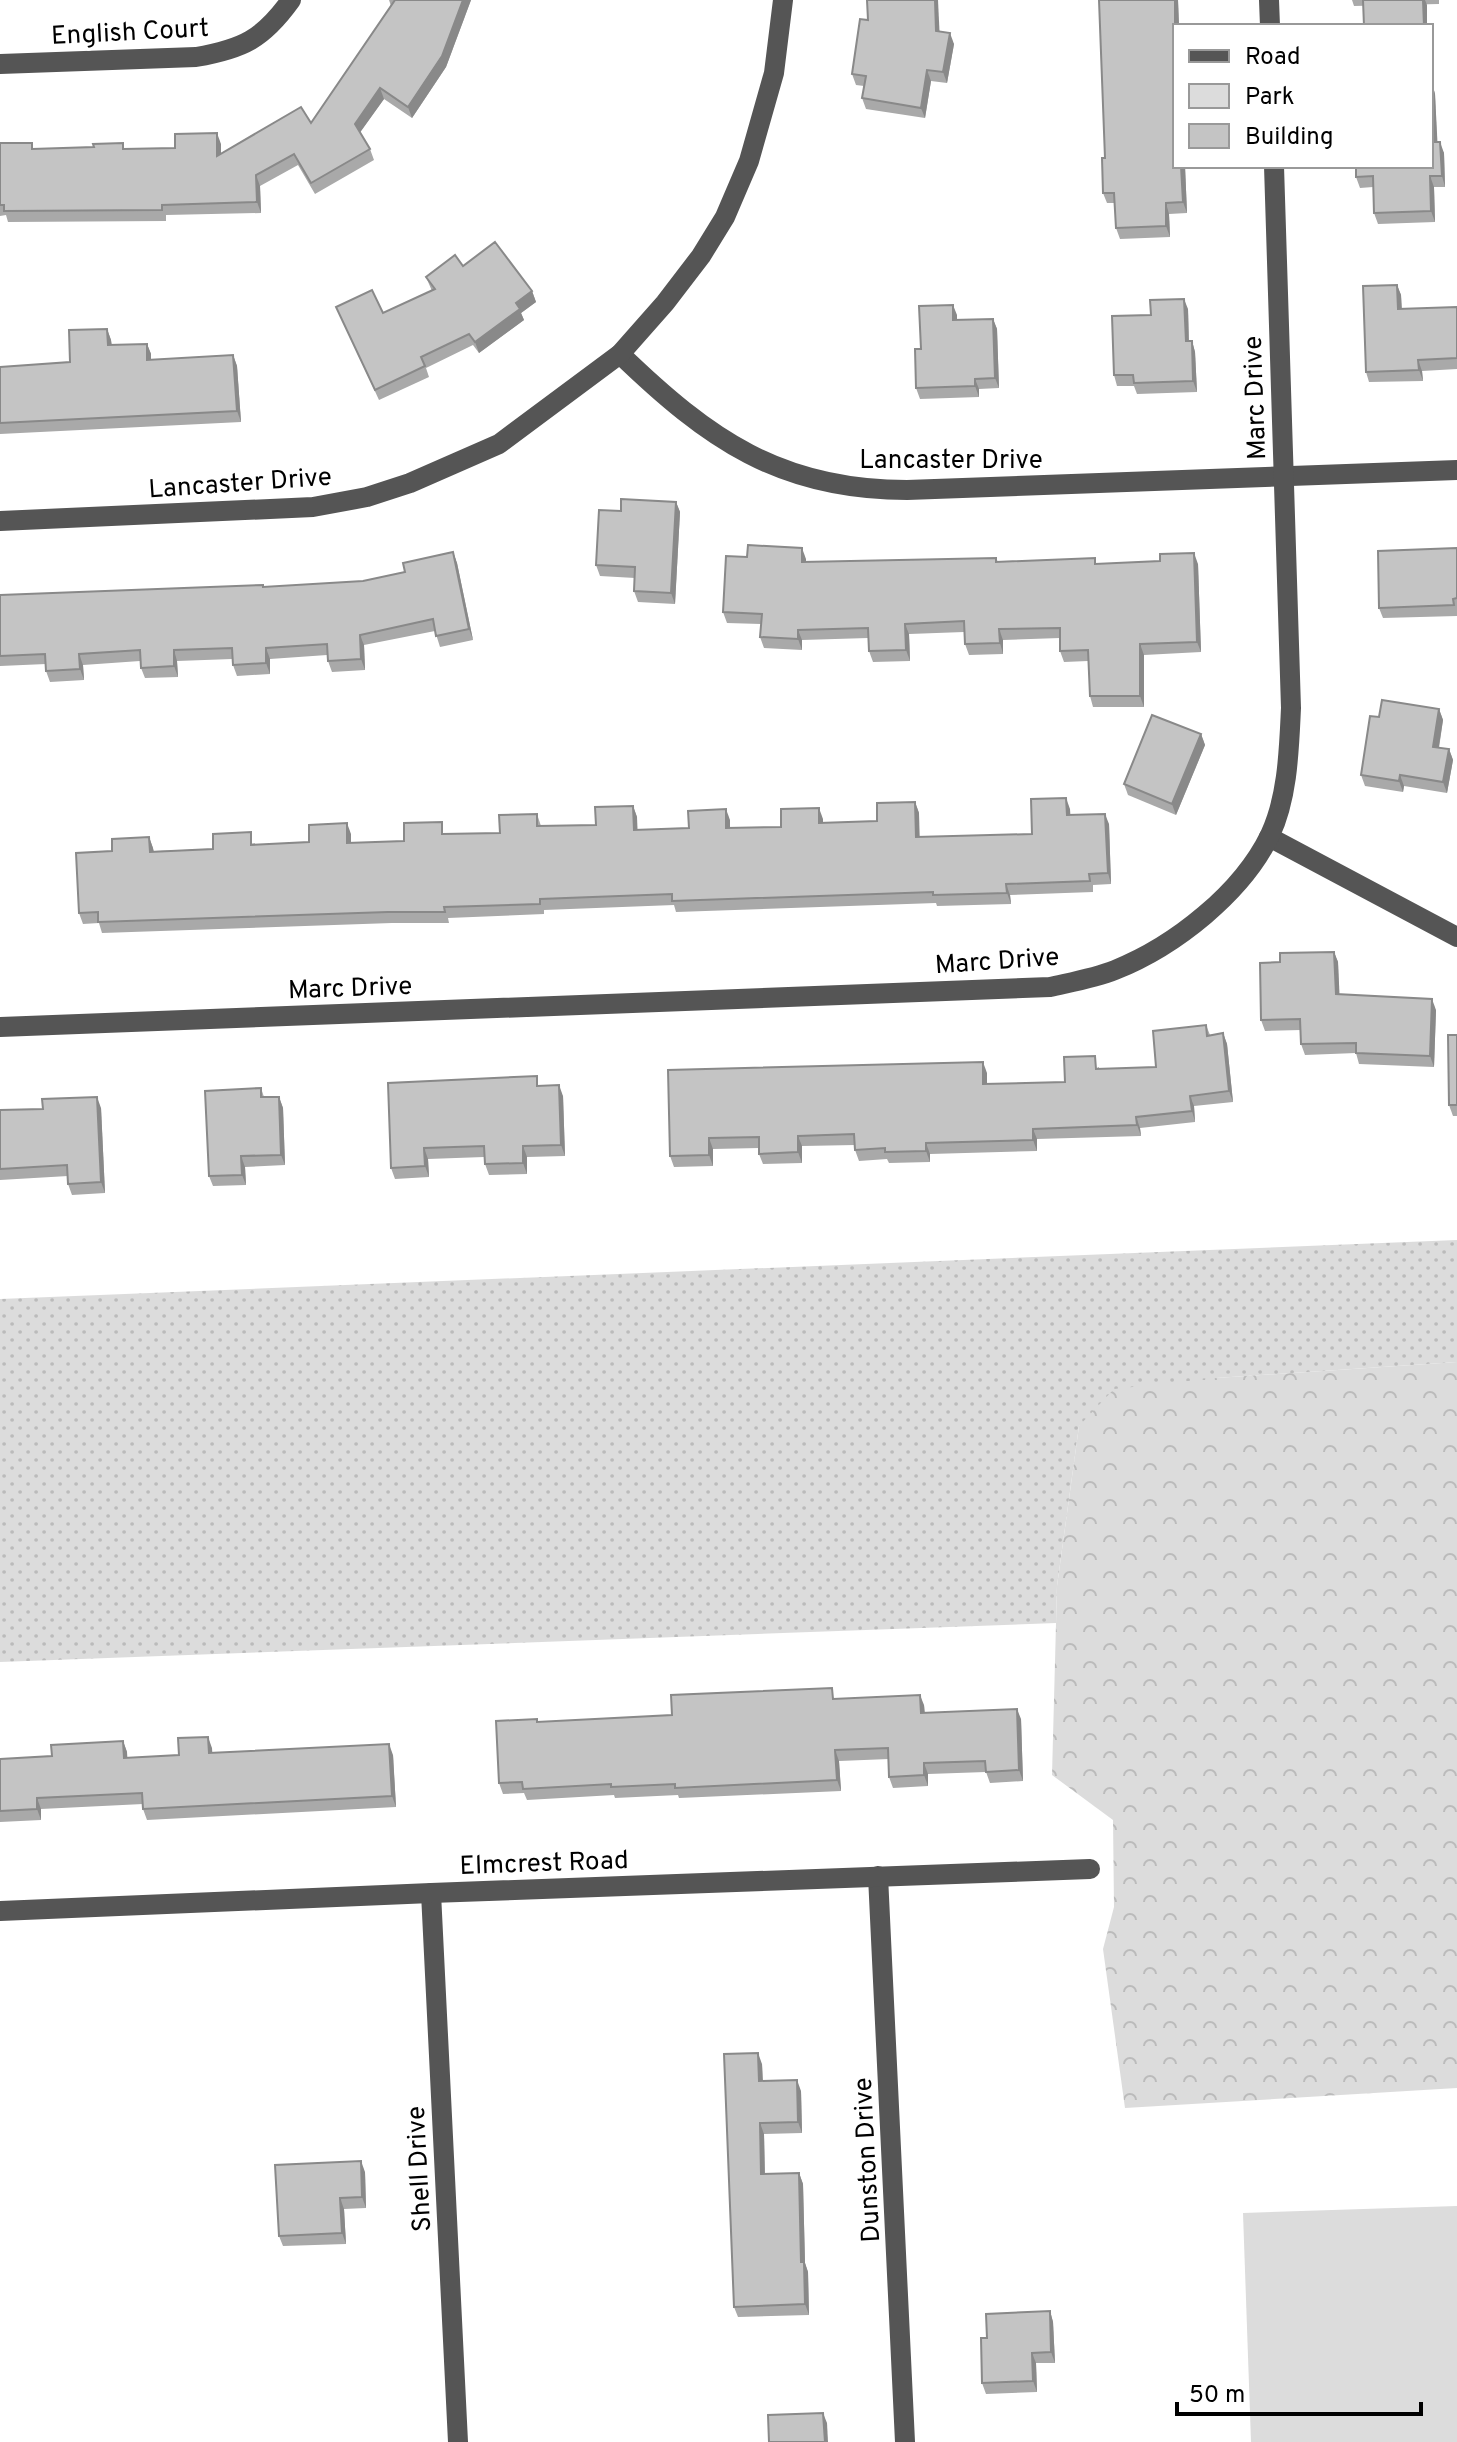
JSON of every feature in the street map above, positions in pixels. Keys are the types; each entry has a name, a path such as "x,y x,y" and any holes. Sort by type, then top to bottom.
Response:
{"street":[{"name":"English Court","path":"0,64 196,57 217,53 243,45 273,25 291,0"},
{"path":"620,354 701,256 738,190 774,73 783,0"},
{"path":"1269,0 1270,24"},
{"name":"Marc Drive","path":"0,1027 1050,987 1115,970 1170,941 1213,907 1240,879 1269,837 1286,766 1291,708 1274,168"},
{"name":"Lancaster Drive","path":"0,521 273,510 313,507 367,497 410,483 499,444 620,354 660,393 712,434 740,451 769,464 833,483 907,490 1457,470"},
{"path":"1269,837 1457,937"},
{"name":"Elmcrest Road","path":"0,1911 1090,1869"},
{"name":"Dunston Drive","path":"878,1876 905,2442"},
{"name":"Shell Drive","path":"431,1893 458,2442"}],"green space":[{"path":"1457,1240 1457,1362 1216,1378 1079,1426 1057,1586 1056,1623 0,1662 0,1299"},
{"path":"1457,1362 1457,2088 1125,2108 1103,1949 1114,1907 1113,1820 1052,1775 1057,1586 1079,1426 1114,1389 1216,1378"},
{"path":"1457,2206 1457,2442 1251,2442 1243,2213"}],"building":[{"path":"395,0 463,0 442,56 408,107 380,88 355,124 370,149 311,183 294,154 256,175 257,202 162,205 162,210 4,211 4,205 0,205 0,143 32,143 32,149 123,143 123,149 175,148 175,134 217,133 217,156 301,107 311,123"},
{"path":"867,0 935,0 936,31 950,33 943,72 927,70 921,108 862,98 866,76 852,74 860,19 868,20"},
{"path":"1099,0 1175,0 1173,168 1181,168 1183,202 1166,203 1166,226 1116,228 1114,193 1103,193 1102,158 1105,158"},
{"path":"1363,0 1423,0 1424,24 1364,24"},
{"path":"1433,122 1434,142 1440,142 1442,176 1430,176 1431,211 1374,213 1373,176 1356,177 1356,168 1433,168"},
{"path":"495,242 532,291 516,303 520,309 475,342 469,334 421,357 425,366 375,390 336,307 372,290 383,313 435,289 426,277 455,255 463,266"},
{"path":"1397,285 1398,309 1457,307 1457,358 1418,360 1419,370 1366,372 1363,286"},
{"path":"1184,299 1186,341 1192,341 1193,381 1134,383 1133,375 1114,375 1112,316 1151,315 1150,300"},
{"path":"953,305 953,320 993,319 995,378 975,379 975,386 916,388 915,349 921,349 919,306"},
{"path":"107,329 108,345 147,344 147,360 233,355 237,411 0,423 0,367 70,362 69,330"},
{"path":"621,499 676,502 671,593 634,591 635,567 596,565 599,510 621,511"},
{"path":"748,545 802,548 802,562 996,558 996,562 1095,558 1095,564 1160,561 1160,554 1194,553 1197,642 1140,644 1140,696 1090,696 1088,650 1060,651 1060,628 999,629 1000,643 965,644 964,621 905,624 906,650 869,651 868,628 798,630 798,639 760,637 762,614 723,612 726,556 747,557"},
{"path":"1457,548 1457,598 1453,599 1454,605 1379,608 1378,551"},
{"path":"453,552 469,629 436,636 433,619 360,635 361,659 328,661 327,644 266,648 266,663 233,665 232,648 174,650 174,666 141,668 140,650 79,654 80,669 46,671 45,654 0,656 0,595 363,581 405,572 403,563"},
{"path":"1382,700 1439,709 1433,747 1449,749 1443,782 1400,775 1399,781 1361,775 1370,716 1379,717"},
{"path":"1152,715 1201,734 1172,804 1124,784"},
{"path":"1066,798 1067,815 1105,814 1108,873 1089,874 1090,881 1006,884 1007,893 933,895 933,892 672,901 672,894 540,899 540,904 444,907 445,912 98,922 98,912 79,913 76,853 112,851 112,839 149,837 150,852 213,849 213,834 251,832 251,845 309,842 309,825 347,823 347,843 404,841 404,823 442,822 442,834 500,833 499,815 537,814 537,826 596,825 595,807 633,806 634,830 689,828 688,811 726,809 726,828 781,827 781,809 819,808 819,823 877,821 877,803 915,802 916,837 1032,834 1031,799"},
{"path":"1334,952 1336,994 1432,999 1430,1056 1356,1053 1356,1043 1301,1044 1300,1019 1261,1020 1260,963 1280,962 1280,953"},
{"path":"1206,1025 1207,1036 1223,1033 1229,1091 1190,1096 1192,1111 1136,1117 1137,1125 1033,1129 1033,1140 926,1143 926,1151 885,1152 885,1148 855,1150 854,1134 798,1136 798,1152 759,1154 759,1137 709,1138 709,1155 670,1156 668,1070 983,1062 983,1084 1065,1082 1064,1057 1095,1056 1096,1069 1156,1067 1153,1031"},
{"path":"1448,1035 1457,1035 1457,1105 1449,1105"},
{"path":"537,1076 537,1086 559,1085 561,1145 523,1146 523,1163 485,1164 484,1146 424,1148 425,1166 391,1168 388,1083"},
{"path":"261,1088 261,1097 279,1097 281,1155 241,1156 242,1175 209,1176 205,1091"},
{"path":"97,1097 101,1182 68,1184 67,1165 0,1169 0,1110 43,1109 42,1099"},
{"path":"832,1688 833,1699 920,1695 921,1713 1017,1709 1019,1770 986,1772 985,1761 924,1763 924,1775 889,1777 888,1748 835,1750 837,1780 675,1788 675,1784 611,1787 611,1784 523,1789 522,1782 499,1783 496,1721 672,1715 671,1695"},
{"path":"208,1737 209,1753 389,1744 392,1796 143,1809 142,1793 37,1798 37,1809 0,1811 0,1759 52,1756 51,1745 123,1741 124,1758 179,1755 178,1738"},
{"path":"758,2053 759,2081 797,2080 798,2122 760,2123 761,2174 799,2173 805,2304 734,2307 724,2054"},
{"path":"361,2161 362,2197 340,2198 342,2233 279,2236 275,2165"},
{"path":"1050,2311 1051,2352 1032,2353 1033,2381 982,2383 981,2338 987,2338 986,2314"},
{"path":"823,2413 825,2442 769,2442 768,2415"}]}
